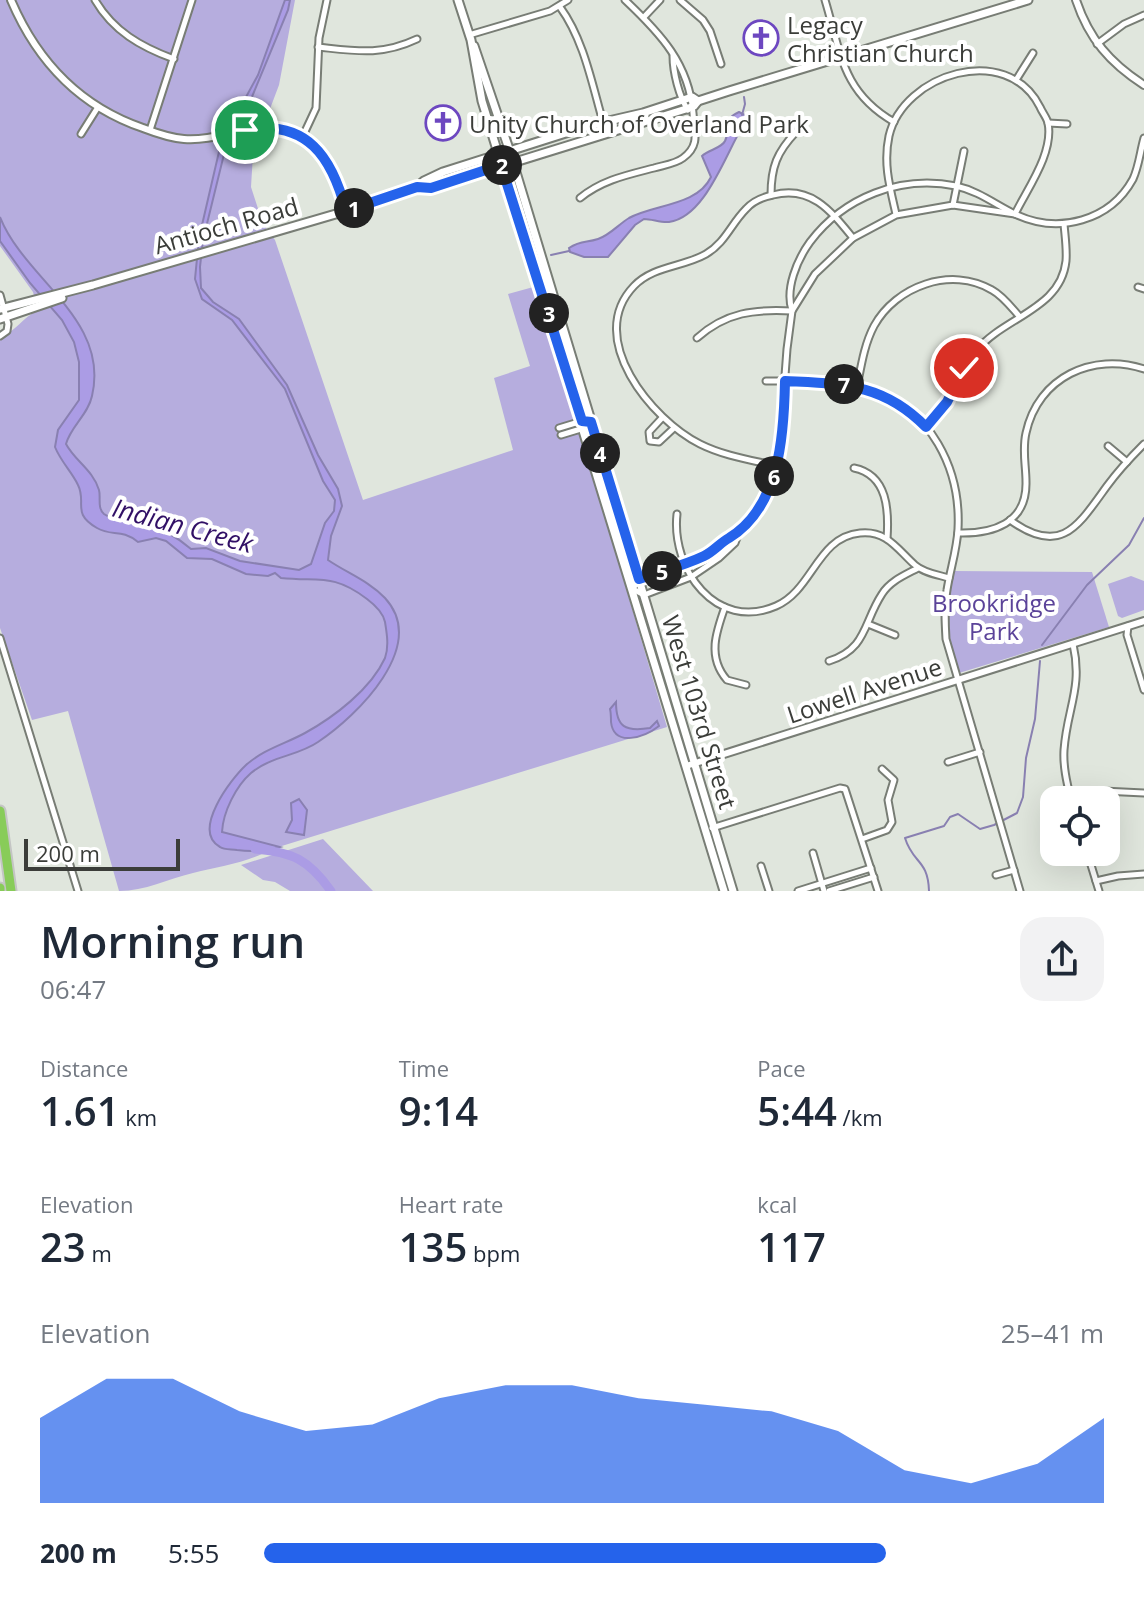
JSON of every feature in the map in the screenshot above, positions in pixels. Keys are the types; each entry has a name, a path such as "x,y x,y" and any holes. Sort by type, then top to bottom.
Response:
{"highway":[{"path":"0,811 11,891"}],"main road":[{"name":"West 103rd Street","path":"458,0 501,165 644,595 710,829 724,891"},
{"name":"Antioch Road","path":"417,187 431,188 1028,0"},
{"name":"West 103rd Street","path":"470,38 481,60 513,161 633,589 691,764"},
{"path":"476,71 481,60"},
{"name":"Antioch Road","path":"2,313 346,211 417,187 443,172 509,149 603,122 691,104"},
{"name":"West 103rd Street","path":"710,829 733,891"}],"street":[{"path":"11,0 29,38 50,67 72,89 98,107 150,130 185,139 270,128 302,138 319,150 331,167 346,211"},
{"path":"95,0 107,18 130,38 174,59"},
{"path":"150,130 192,0"},
{"path":"302,138 316,108 318,47 327,0"},
{"path":"470,38 560,7 568,0"},
{"path":"580,198 610,180 684,158 697,137 684,71 665,42 625,0"},
{"path":"644,17 660,0"},
{"path":"680,0 703,20 721,64"},
{"path":"833,0 826,3 856,91 869,106 894,122"},
{"path":"1076,0 1097,44 1114,64 1144,85"},
{"path":"560,7 578,41 603,122"},
{"path":"1097,44 1124,24 1144,15"},
{"path":"318,47 370,52 398,47 417,39"},
{"path":"1016,80 1033,53"},
{"path":"896,215 886,159 894,122 907,100 935,82 980,70 993,71 1016,80 1034,97 1048,123 1042,161 1015,214"},
{"path":"81,134 98,107"},
{"path":"1048,123 1067,124"},
{"path":"771,195 775,160 796,132"},
{"path":"738,535 730,537 708,554 639,579 633,589 644,595 691,577 729,550 763,501 777,466 781,442 792,311 788,298 801,255 821,228 861,197 921,184 956,186 982,195 1034,221 1064,224 1097,215 1121,196 1137,169 1144,138"},
{"path":"953,205 964,151"},
{"path":"777,466 710,449 662,418 638,390 621,351 617,333 621,304 635,284 653,273 714,249 748,207 771,195 782,192 804,194 825,205 853,238"},
{"path":"792,311 815,274 853,238 896,215 953,205 1015,214"},
{"path":"926,427 947,402 967,364 984,341 1046,300 1061,279 1066,260 1064,224"},
{"path":"857,387 866,346 875,324 892,302 914,288 945,280 980,284 1002,296 1019,316"},
{"path":"0,295 7,331 0,336"},
{"path":"697,338 735,314 761,310 792,311"},
{"path":"950,353 967,364"},
{"path":"958,533 991,531 1010,520 1020,509 1026,492 1024,449 1028,425 1046,392 1064,376 1095,364 1116,363 1144,369"},
{"path":"766,381 857,387 892,399 914,414 938,442 958,497 958,533 944,617 946,639 1020,891"},
{"path":"662,418 649,432 650,441 659,442 674,428"},
{"path":"560,431 585,424"},
{"path":"1010,520 1036,535 1065,533 1083,520 1144,444"},
{"path":"1108,446 1127,462"},
{"path":"854,468 872,476 882,491 888,509 887,539"},
{"path":"677,514 677,533 685,564 696,588 725,607 753,612 776,606 803,586 826,550 839,539 865,532 887,539 918,568 949,578"},
{"path":"829,661 855,646 887,586 918,568"},
{"path":"725,607 716,634 716,659 727,680 746,685"},
{"name":"Lowell Avenue","path":"691,764 1144,621"},
{"path":"868,624 895,635"},
{"path":"1128,626 1127,635 1144,690"},
{"path":"0,638 78,891"},
{"path":"1069,786 1064,752 1077,688 1073,644"},
{"path":"948,762 980,752"},
{"path":"862,839 887,830 892,822 888,800 894,780 882,769"},
{"path":"710,829 845,789 878,891"},
{"path":"1120,792 1144,793"},
{"path":"813,853 821,884 827,891 874,877"},
{"path":"761,866 769,891"},
{"path":"1091,866 1099,891"},
{"path":"798,891 871,868"},
{"path":"996,875 1014,870"},
{"path":"1096,881 1144,874"}],"green space":[{"path":"0,0 295,0 279,85 253,154 251,187 263,224 275,240 363,500 513,450 494,378 530,366 508,294 537,286 667,727 272,849 243,861 147,887 119,891 68,711 32,720 0,628 0,338 38,310 33,292 0,246"},
{"name":"Brookridge Park","path":"954,571 1092,572 1109,627 959,673 948,636 949,596"},
{"path":"1131,576 1144,581 1144,610 1122,618 1118,616 1108,584"},
{"path":"323,839 373,891 290,891 275,882 263,880 241,865"}],"shaded area":[{"path":"285,0 290,0 288,10 249,104 226,146 203,240 201,288 213,302 239,319 287,385 318,455 338,489 342,506 331,536 328,560 385,598 396,617 399,637 383,678 351,715 318,742 259,767 235,792 222,832 280,847 248,851 224,849 212,839 210,829 216,805 239,772 253,759 316,726 371,681 387,649 384,618 367,599 345,585 326,580 281,578 275,573 268,576 246,574 212,559 187,558 166,541 156,538 138,542 127,535 102,531 89,523 82,513 78,485 55,447 58,430 79,400 79,362 74,342 62,320 0,241 0,217 12,240 62,301 89,344 94,369 92,396 66,444 96,483 104,514 114,519 153,526 191,549 206,548 240,561 299,570 311,564 325,523 334,511 335,500 323,481 285,389 232,320 202,299 195,279 199,238 221,143 258,75"},
{"path":"739,112 745,115 744,124 714,182 694,209 682,218 669,222 644,219 635,225 608,257 584,257 570,252 569,248 573,245 602,237 639,213 686,199 705,187 711,177 702,156 723,143 730,118"},
{"path":"616,702 618,717 624,726 650,728 657,721 659,726 631,738 618,735 613,730 610,709"},
{"path":"299,799 307,810 304,835 286,832 292,820 291,803"}],"waterway":[{"path":"742,115 744,97"},
{"path":"551,255 569,251"},
{"name":"Indian Creek","path":"1042,645 1087,585 1129,545 1144,518"},
{"name":"Indian Creek","path":"929,891 926,873 905,838 944,826 950,817 958,814 980,829 1017,813 1023,797 1026,758 1035,719 1040,661"},
{"name":"Indian Creek","path":"255,849 290,855 315,872 331,891"}],"place":[{"name":"Legacy Christian Church","path":"761,38"},
{"name":"Unity Church of Overland Park","path":"443,123"}],"route":[{"path":"245,130 264,127 282,130 313,146 331,167 346,211 417,187 428,189 501,165 582,421 591,422 639,579 708,554 730,537 738,535 753,516 770,487 779,455 785,381 841,384 875,391 902,405 926,427 947,402 964,368"}]}
